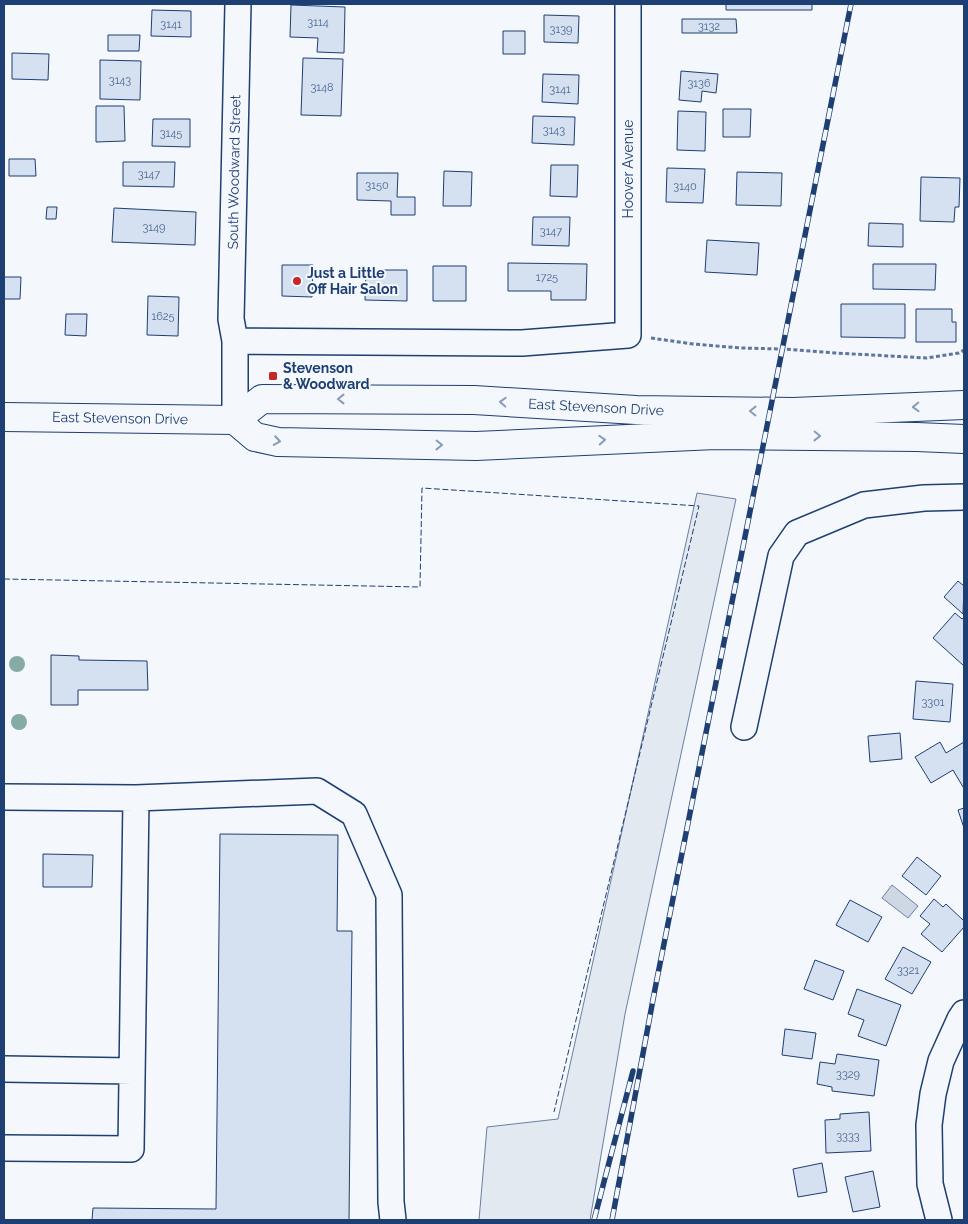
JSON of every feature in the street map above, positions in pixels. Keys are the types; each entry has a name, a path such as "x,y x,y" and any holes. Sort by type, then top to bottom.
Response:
{"main road":[{"name":"East Stevenson Drive","path":"4,417 235,420 262,399 474,400 636,410 793,412 964,405"},
{"name":"East Stevenson Drive","path":"235,420 255,437 278,442 476,446 715,435 964,439"}],"street":[{"name":"South Woodward Street","path":"235,420 235,341 231,319 238,4"},
{"name":"Hoover Avenue","path":"628,4 628,335"},
{"path":"235,341 522,343 628,335"},
{"path":"744,727 781,556 797,533 864,505 924,498 964,497"},
{"path":"4,798 136,798 317,790 354,814 388,896 391,1202 393,1220"},
{"path":"4,1148 131,1149 136,798"},
{"path":"939,1220 930,1184 929,1125 933,1094 941,1061 964,1013"},
{"path":"4,1070 132,1071"}],"path":[{"path":"628,335 693,344 741,348 927,358 959,353 964,350"}],"shaded area":[{"path":"697,493 736,499 625,1014 590,1220 479,1220 487,1127 558,1119"},
{"path":"892,885 918,906 908,918 882,898"}],"building":[{"path":"726,4 812,4 812,10 726,10"},
{"path":"291,5 345,7 344,53 317,52 318,38 290,37"},
{"path":"152,10 191,11 191,37 151,36"},
{"path":"544,15 579,16 578,43 544,42"},
{"path":"682,19 736,19 737,33 682,33"},
{"path":"503,31 525,31 525,54 503,54"},
{"path":"108,35 140,35 139,51 108,51"},
{"path":"12,53 49,54 48,80 12,79"},
{"path":"303,58 343,59 341,116 301,115"},
{"path":"100,60 141,61 140,100 100,99"},
{"path":"681,71 718,74 716,93 702,91 701,102 679,100"},
{"path":"543,74 579,75 578,104 542,102"},
{"path":"96,106 124,106 125,141 96,142"},
{"path":"723,109 751,109 750,137 723,137"},
{"path":"678,111 706,112 705,151 677,150"},
{"path":"533,116 575,117 574,145 532,143"},
{"path":"153,119 190,119 190,147 152,146"},
{"path":"9,159 35,159 36,176 9,176"},
{"path":"123,162 175,162 174,187 123,186"},
{"path":"551,165 578,165 577,197 550,196"},
{"path":"667,168 705,169 703,203 666,202"},
{"path":"444,171 472,172 471,206 443,206"},
{"path":"737,172 782,173 781,206 736,205"},
{"path":"357,173 398,173 397,197 415,197 415,215 391,215 391,201 357,200"},
{"path":"921,177 960,178 959,207 955,207 954,222 920,221"},
{"path":"47,207 57,207 56,219 46,219"},
{"path":"114,208 196,212 195,245 112,242"},
{"path":"533,217 570,217 569,246 532,245"},
{"path":"869,223 903,224 903,247 868,246"},
{"path":"707,240 759,243 757,275 705,272"},
{"path":"508,263 587,264 586,300 551,300 551,291 508,291"},
{"path":"873,264 936,264 935,290 873,289"},
{"path":"282,265 313,265 312,297 282,296"},
{"path":"433,266 466,266 466,301 433,301"},
{"path":"366,270 407,270 407,301 365,300"},
{"path":"4,277 21,277 20,299 4,299"},
{"path":"148,296 179,297 178,336 147,335"},
{"path":"841,304 905,304 905,338 841,337"},
{"path":"916,309 952,309 952,322 956,322 956,342 916,342"},
{"path":"66,314 87,314 86,336 65,335"},
{"path":"958,581 964,586 963,614 944,597"},
{"path":"955,613 962,619 964,617 964,666 933,638"},
{"path":"51,655 79,656 79,660 147,661 148,690 78,690 78,705 51,705"},
{"path":"916,681 953,684 950,722 913,719"},
{"path":"900,733 902,759 870,762 868,736"},
{"path":"940,742 946,753 964,742 963,787 953,770 931,783 915,757"},
{"path":"964,808 964,828 958,810"},
{"path":"220,834 338,835 337,931 352,931 349,1220 92,1220 93,1208 216,1209"},
{"path":"43,854 93,855 92,887 43,887"},
{"path":"917,857 941,876 926,895 902,876"},
{"path":"934,899 943,907 946,904 964,921 964,927 942,952 921,934 930,924 920,916"},
{"path":"850,900 882,917 868,942 836,925"},
{"path":"903,947 931,962 912,994 885,979"},
{"path":"815,960 844,971 833,1000 804,989"},
{"path":"857,989 901,1005 886,1046 858,1036 864,1020 848,1014"},
{"path":"785,1029 816,1033 812,1059 782,1055"},
{"path":"837,1054 879,1060 874,1096 832,1091 832,1087 817,1084 820,1062 835,1064"},
{"path":"869,1112 871,1151 826,1153 825,1120 840,1119 840,1114"},
{"path":"822,1163 827,1192 798,1197 793,1169"},
{"path":"873,1171 880,1207 853,1212 845,1177"}],"railway":[{"path":"612,1220 655,989 851,4"},
{"path":"594,1220 633,1071"}],"fence":[{"path":"4,579 420,587 422,488 699,506 554,1112"}],"place":[{"name":"Just a Little Off Hair Salon","path":"297,281"},
{"name":"Stevenson & Woodward","path":"273,376"}]}
